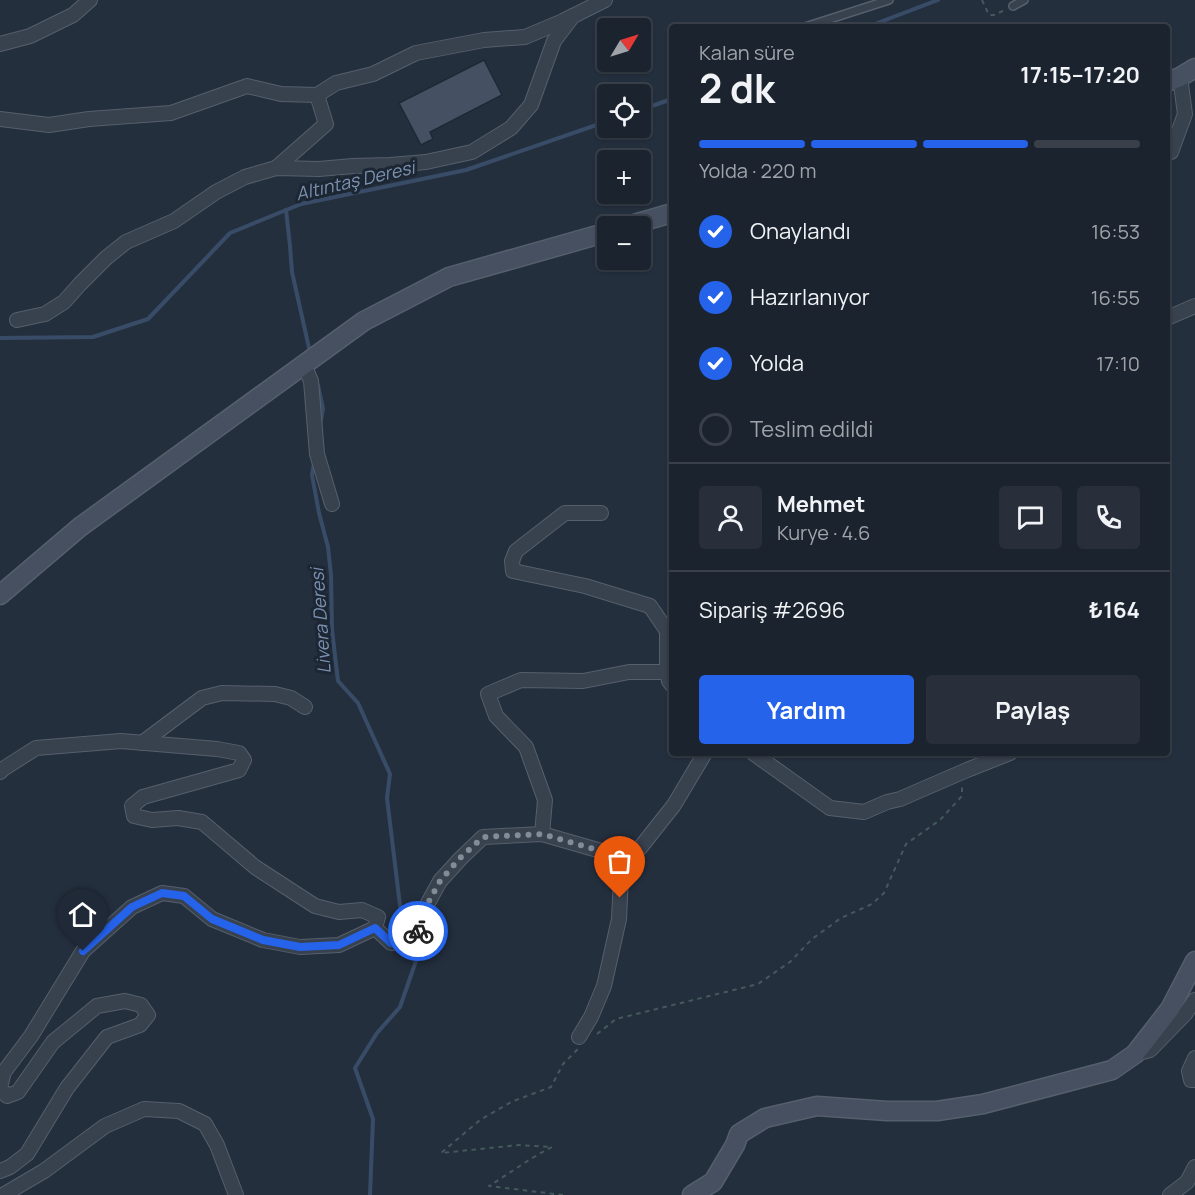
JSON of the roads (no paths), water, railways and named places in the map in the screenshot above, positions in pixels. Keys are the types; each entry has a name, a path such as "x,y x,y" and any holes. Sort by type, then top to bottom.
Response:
{"main road":[{"path":"651,219 669,214"},
{"path":"0,595 80,527 364,321 449,277 597,235"},
{"path":"692,1195 713,1182 739,1134 765,1118 817,1106 887,1111 938,1111 982,1104 1112,1070 1135,1054 1170,1009 1195,961"}],"street":[{"path":"0,44 30,36 73,15 90,0"},
{"path":"0,119 49,125 171,112 247,86 281,94 316,95 336,83 373,74 416,53 484,40 525,37 605,0"},
{"path":"17,320 45,314 64,302 106,258 126,242 174,221 216,192 245,177 276,168 319,169 390,165 426,162 472,152 511,128 531,105 554,41 573,16"},
{"path":"1170,152 1190,117 1181,76"},
{"path":"276,168 326,124 316,95"},
{"path":"1170,317 1195,306"},
{"path":"304,365 311,381 317,454 332,504"},
{"path":"602,513 565,513 516,551 512,561 513,571 585,586 650,606 667,631 669,663"},
{"path":"542,834 545,800 526,747 496,716 488,694 521,680 584,681 629,672 669,679"},
{"path":"142,743 202,698 222,693 275,694 291,698 305,707"},
{"path":"0,772 36,748 122,741 239,753 244,760 238,770 143,797 132,806 134,816 152,820 178,818 202,822 255,867 315,906 339,912 362,910 378,917 375,928 339,945 300,947 263,940 212,919 184,896 162,893 132,907 83,951 31,1036 4,1072 0,1087 7,1096 18,1092 53,1042 98,1006 125,1001 141,1005 148,1015 140,1025 107,1037 67,1088 27,1154 0,1172"},
{"path":"375,928 391,943 408,942 416,937 428,903 440,881 483,837 542,834 622,857 640,848 674,805 703,756"},
{"path":"757,756 830,808 864,812 1002,756"},
{"path":"584,1040 604,986 619,919 622,857"},
{"path":"1135,1054 1150,1050 1185,1014 1195,1000"},
{"path":"1195,1058 1189,1071 1191,1080 1195,1080"},
{"path":"3,1195 44,1171 105,1126 144,1110 179,1111 205,1124 217,1145 236,1195"},
{"path":"1170,1195 1187,1182 1195,1167"}],"lane":[{"path":"814,24 889,0"},
{"path":"1013,6 1024,0"}],"waterway":[{"name":"Altıntaş Deresi","path":"875,24 938,0"},
{"name":"Altıntaş Deresi","path":"651,106 669,100"},
{"name":"Altıntaş Deresi","path":"0,338 93,337 148,319 230,233 301,204 466,170 597,125"},
{"name":"Livera Deresi","path":"286,210 292,272 309,348"},
{"name":"Livera Deresi","path":"318,385 323,409 320,425"},
{"name":"Livera Deresi","path":"314,462 312,475 328,547 332,630 338,681 358,703 390,774 387,798 401,914 417,958 400,1007 377,1033 355,1068 373,1119 370,1195"}]}
